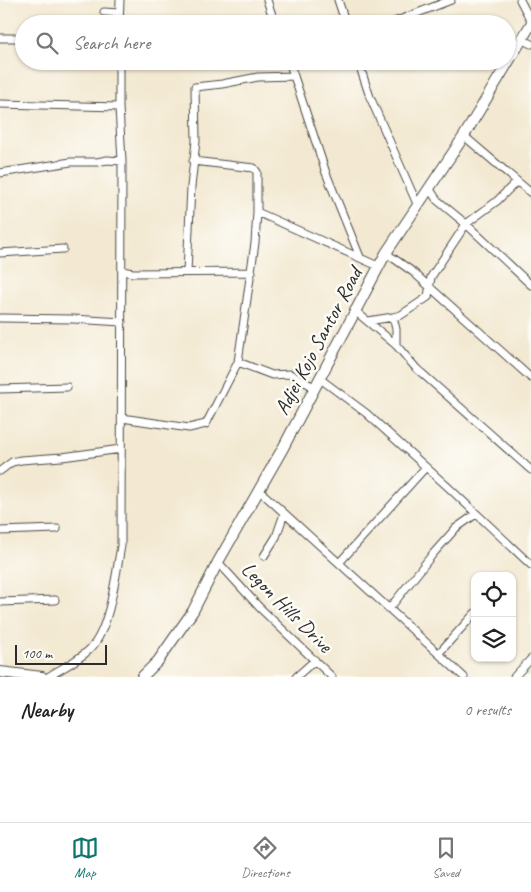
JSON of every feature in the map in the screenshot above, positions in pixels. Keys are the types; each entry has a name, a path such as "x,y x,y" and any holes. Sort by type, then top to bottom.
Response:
{"street":[{"path":"104,12 119,14 120,0"},
{"path":"267,0 272,15"},
{"path":"338,0 343,15"},
{"path":"412,15 451,0"},
{"path":"520,0 531,22"},
{"name":"Adjei Kojo Santor Road","path":"516,57 526,42 531,22"},
{"path":"0,38 15,38"},
{"path":"48,677 84,655 98,640 103,630 112,594 121,546 122,161 119,70"},
{"path":"292,70 326,173 360,257"},
{"path":"361,70 370,97 418,206"},
{"name":"Adjei Kojo Santor Road","path":"142,677 158,661 185,623 204,591 218,562 260,490 386,252 508,70"},
{"path":"187,272 193,161 196,141 195,87 258,77 294,76"},
{"path":"0,104 119,107"},
{"path":"464,136 531,193"},
{"path":"0,173 71,162 122,161"},
{"path":"122,418 189,428 206,424 238,362 247,293 252,272 258,212 256,169 193,161"},
{"path":"368,321 401,315 428,297 431,277 466,224 497,201 517,181"},
{"path":"429,188 437,200 466,224 531,285"},
{"path":"258,212 378,266"},
{"path":"0,253 63,249"},
{"path":"386,252 413,272 531,378"},
{"path":"122,271 133,273 252,272"},
{"path":"354,310 396,345 416,368 531,470"},
{"path":"394,317 396,345"},
{"path":"0,318 122,322"},
{"path":"238,362 272,375 290,374 316,383 366,413 531,566"},
{"path":"0,389 67,387"},
{"path":"0,471 12,462 21,460 62,457 121,449"},
{"path":"339,563 426,467"},
{"path":"260,490 464,677"},
{"path":"264,556 276,537 284,514"},
{"path":"389,609 456,528 476,514"},
{"path":"0,531 57,528"},
{"name":"Legon Hills Drive","path":"218,562 259,607 332,677"},
{"path":"0,602 54,600"},
{"path":"439,653 471,617"},
{"path":"296,677 315,660"},
{"path":"514,677 531,660"},
{"path":"0,672 42,677"}]}
